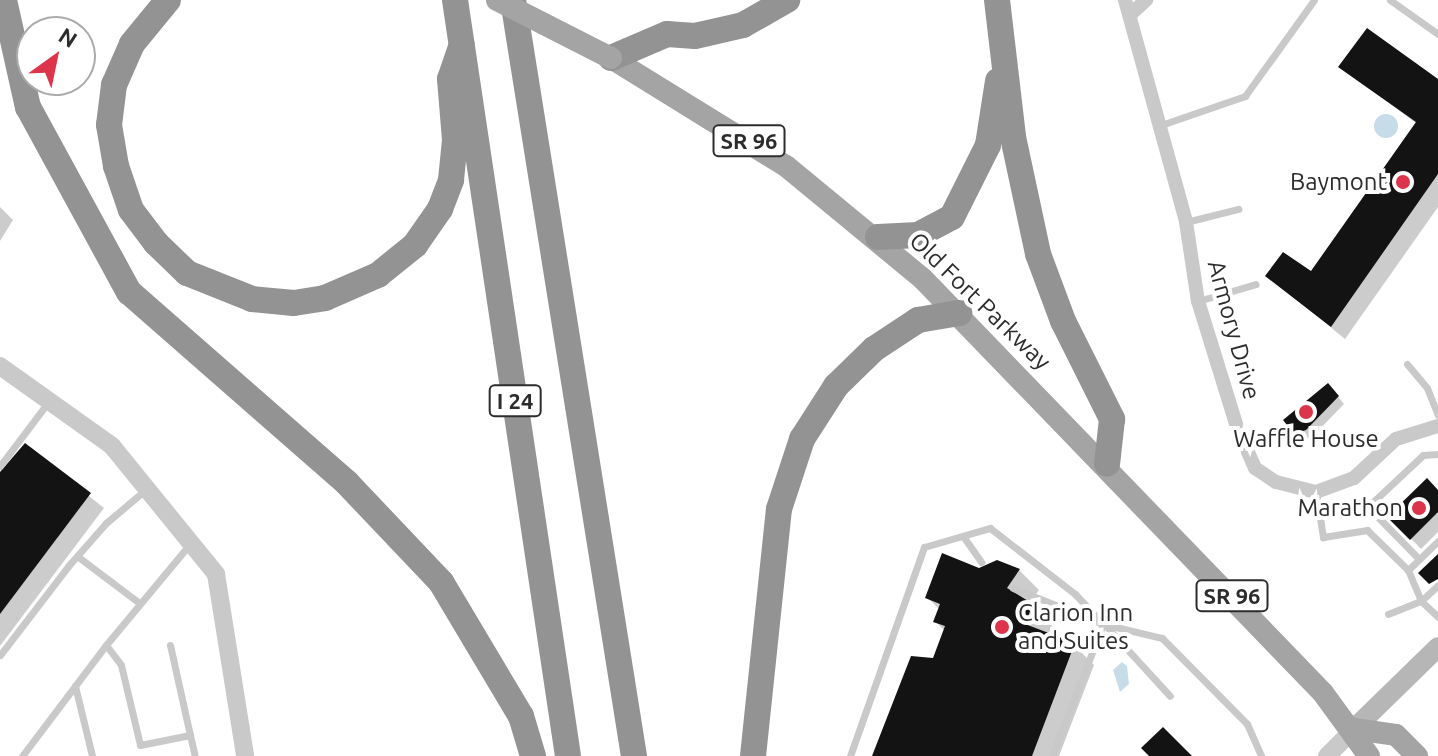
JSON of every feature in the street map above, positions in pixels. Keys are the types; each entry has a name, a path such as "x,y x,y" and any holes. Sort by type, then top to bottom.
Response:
{"highway":[{"path":"4,0 28,107 129,292 347,483 441,582 521,716 533,756"},
{"path":"168,0 132,44 114,85 109,125 116,166 131,210 187,273 252,299 294,303 325,298 378,275 415,245 440,209 451,180 455,140 450,79 462,45"},
{"name":"I 24","path":"455,0 568,756"},
{"name":"I 24","path":"513,0 634,756"},
{"path":"611,58 667,34 695,36 743,25 787,0"},
{"path":"878,237 937,229 967,192 988,145 999,77 995,0"},
{"path":"995,0 1013,137 1038,254 1063,321 1112,419 1107,464"},
{"path":"753,756 779,509 802,439 836,386 886,339 918,320 959,313"}],"main road":[{"name":"Old Fort Parkway","path":"497,0 611,58 743,137 878,237 959,313 1107,464 1354,729 1369,756"},
{"path":"1354,729 1438,647"},
{"path":"1354,729 1396,735 1417,756"}],"street":[{"path":"1128,7 1146,0"},
{"name":"Armory Drive","path":"1128,7 1186,222 1198,301 1237,427 1255,468 1276,482 1316,492"},
{"path":"5,372 112,446 216,574 245,756"},
{"path":"1316,492 1354,478 1396,439 1438,426"},
{"path":"1327,756 1354,729"}],"lane":[{"path":"1158,125 1245,96 1314,0"},
{"path":"1390,0 1438,34"},
{"path":"1186,222 1238,209"},
{"path":"1198,301 1256,284"},
{"path":"1407,364 1427,388 1438,415"},
{"path":"0,466 49,401"},
{"path":"1419,559 1375,514 1374,501 1423,455 1438,454"},
{"path":"0,655 77,556 147,489"},
{"path":"1316,492 1323,537 1367,530 1408,570 1421,601 1438,617"},
{"path":"850,756 924,547 990,528 1075,594 1170,696"},
{"path":"963,536 981,562"},
{"path":"1408,570 1438,541"},
{"path":"22,756 138,602 191,543"},
{"path":"1428,550 1435,557"},
{"path":"77,556 138,602"},
{"path":"1388,614 1421,601 1438,585"},
{"path":"1013,588 1103,624 1162,638 1247,724 1261,756"},
{"path":"1052,756 1103,624"},
{"path":"106,645 121,665 142,756"},
{"path":"170,645 195,756"},
{"path":"75,686 92,756"},
{"path":"140,745 190,735"}],"water":[{"path":"1386,114 1394,118 1398,126 1394,134 1386,138 1378,134 1374,126 1378,118"},
{"path":"1122,662 1127,666 1129,684 1120,692 1113,670"}],"building":[{"name":"Baymont","path":"1367,28 1438,79 1438,174 1331,327 1265,276 1283,252 1311,271 1416,122 1338,67"},
{"path":"1328,383 1339,396 1306,430 1294,434 1283,420"},
{"path":"25,443 91,493 0,614 0,472"},
{"path":"1427,478 1438,490 1438,512 1410,540 1387,517"},
{"path":"942,553 979,568 997,560 1020,569 1007,588 1033,604 1025,624 1075,643 1032,756 872,756 911,656 933,658 945,626 933,622 940,604 925,598"},
{"path":"1438,554 1438,579 1429,584 1418,573"},
{"path":"1163,727 1192,756 1149,756 1141,748"}],"place":[{"name":"Baymont","path":"1403,182"},
{"name":"Waffle House","path":"1306,412"},
{"name":"Marathon","path":"1419,508"},
{"name":"Clarion Inn and Suites","path":"1002,627"}]}
